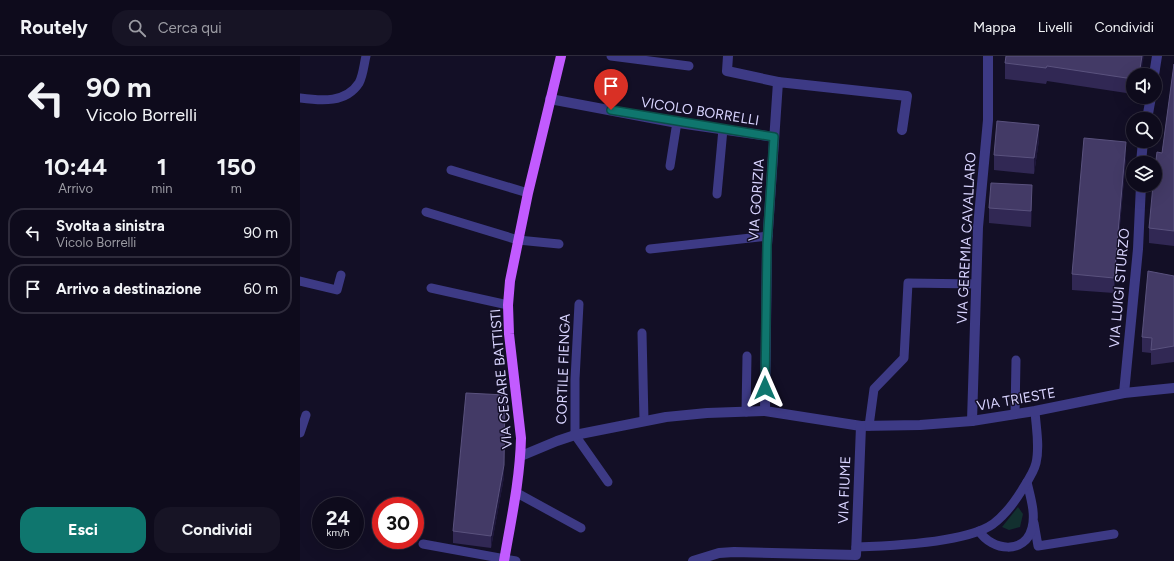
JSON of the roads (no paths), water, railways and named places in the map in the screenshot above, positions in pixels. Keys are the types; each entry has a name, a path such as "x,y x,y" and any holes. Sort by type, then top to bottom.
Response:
{"main road":[{"name":"VIA CESARE BATTISTI","path":"504,559 517,493 521,456 521,438 509,334 508,305 518,240 528,193 561,56"}],"street":[{"path":"728,56 727,71 778,82 907,96 902,130"},
{"name":"VIA GEREMIA CAVALLARO","path":"972,421 978,228 988,120 988,56"},
{"path":"1155,68 1157,56"},
{"name":"VIA GORIZIA","path":"765,411 768,236 778,82"},
{"name":"VICOLO BORRELLI","path":"550,99 677,122 774,137"},
{"name":"VIA LUIGI STURZO","path":"1124,393 1138,249 1140,192"},
{"name":"VIA TRIESTE","path":"521,456 575,435 644,421 707,413 765,411 865,426 972,421 1035,411 1124,393 1174,388"},
{"name":"VIA FIUME","path":"857,554 865,426"},
{"path":"693,561 720,557 857,554"}],"lane":[{"path":"300,98 318,100 345,97 359,82 366,56"},
{"path":"611,56 689,66"},
{"path":"670,166 677,122"},
{"path":"716,194 723,129"},
{"path":"451,170 528,193"},
{"path":"426,212 518,240 559,244"},
{"path":"650,249 768,236"},
{"path":"300,281 337,290 341,275"},
{"path":"865,426 874,389 904,358 908,283 976,284"},
{"path":"431,288 508,305"},
{"name":"CORTILE FIENGA","path":"575,435 575,379 579,304"},
{"path":"642,333 644,421"},
{"path":"746,412 748,356"},
{"path":"1015,414 1016,360"},
{"path":"857,554 961,536 979,531 992,525 1015,502 1036,463 1038,448 1035,411"},
{"path":"300,433 306,415"},
{"path":"575,435 608,482"},
{"path":"1027,482 1038,546 1114,534"},
{"path":"517,493 581,528"},
{"path":"979,531 993,544 1010,547 1019,544 1027,537 1032,528 1034,519"},
{"path":"424,544 516,561"}]}
